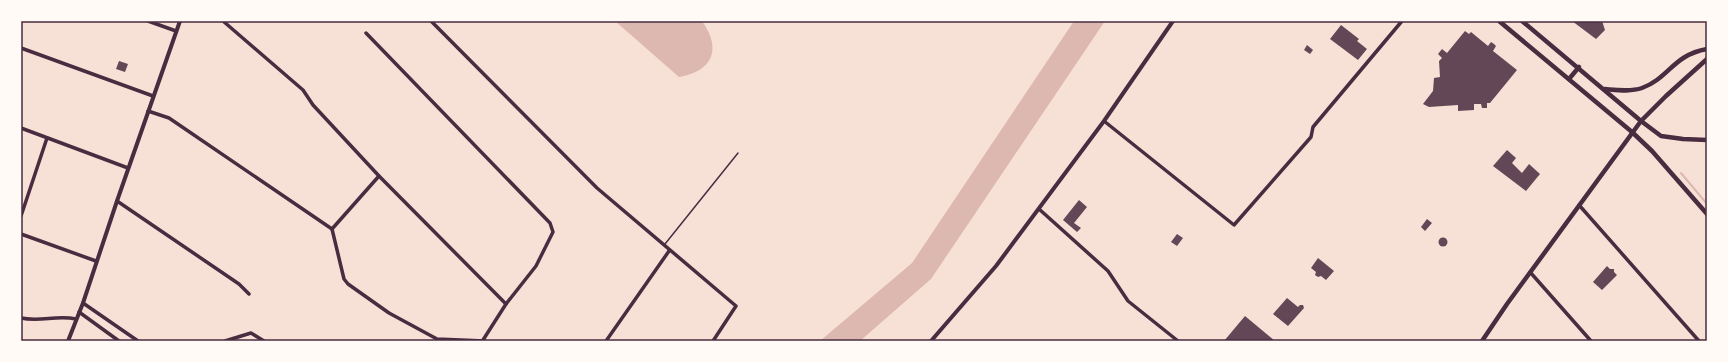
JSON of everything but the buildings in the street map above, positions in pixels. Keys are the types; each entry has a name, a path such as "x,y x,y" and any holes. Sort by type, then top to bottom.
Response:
{"main road":[{"path":"1499,21 1632,132 1652,151 1707,214"},
{"path":"1522,21 1661,136 1707,140"},
{"path":"1605,89 1632,90 1642,88 1657,79 1681,58 1696,51 1707,49"},
{"path":"1482,341 1530,272 1632,132 1666,96 1707,59"},
{"path":"1569,78 1579,67"}],"street":[{"path":"148,21 176,31"},
{"path":"68,341 83,303 116,201 180,21"},
{"path":"223,21 303,90 313,105 379,176 506,304"},
{"path":"431,21 597,188 663,246 736,306 713,341"},
{"path":"931,341 996,266 1104,121 1173,21"},
{"path":"1104,121 1234,225 1311,137 1313,127 1402,21"},
{"path":"148,111 169,118 332,229 344,278 348,284 390,312 437,339 484,341 506,304 536,266 553,232 550,223 366,33"},
{"path":"21,48 154,96"},
{"path":"21,128 128,168"},
{"path":"21,216 47,138"},
{"path":"332,229 379,176"},
{"path":"116,201 239,284 249,294"},
{"path":"1579,205 1699,341"},
{"path":"1039,209 1108,271 1128,301 1178,341"},
{"path":"21,234 96,261"},
{"path":"606,341 669,251"},
{"path":"1530,272 1591,341"},
{"path":"83,303 138,341"},
{"path":"79,312 120,341"},
{"path":"21,318 37,320 61,317 76,319"},
{"path":"225,341 251,333 264,341"}],"lane":[{"path":"663,246 738,153"}],"shaded area":[{"path":"615,21 702,21 712,41 711,57 700,70 679,77"},
{"path":"1074,21 1105,21 931,279 860,341 820,341 912,263"}],"waterway":[{"path":"1681,173 1707,204"}]}
